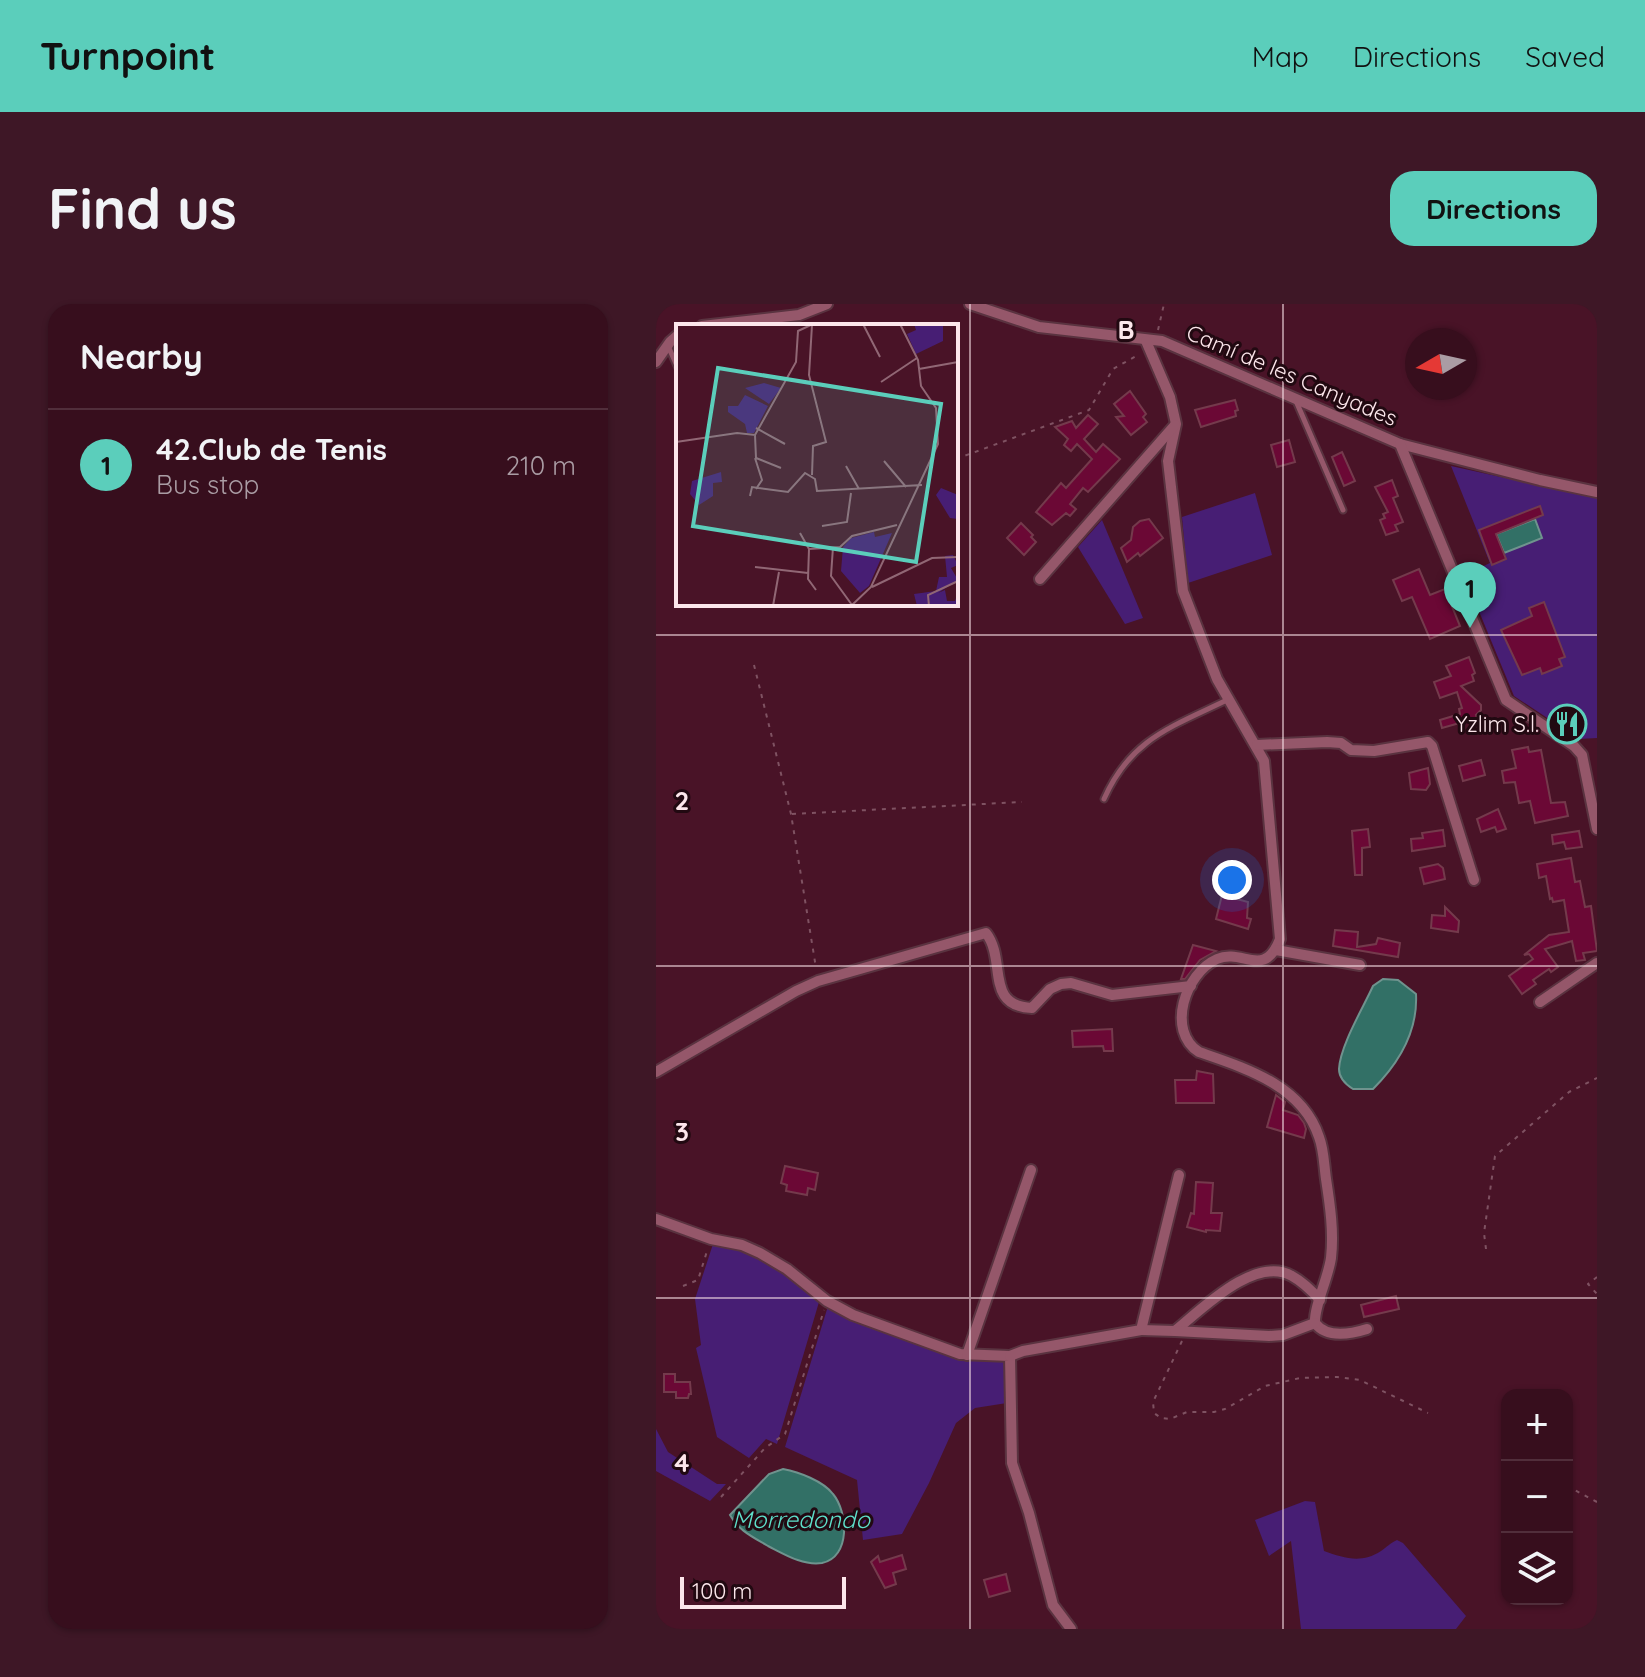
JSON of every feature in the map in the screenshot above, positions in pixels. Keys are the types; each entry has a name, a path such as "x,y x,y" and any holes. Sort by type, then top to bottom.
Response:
{"street":[{"path":"772,304 776,316"},
{"path":"717,324 799,315 827,304"},
{"name":"Camí de les Canyades","path":"970,304 1039,327 1150,344 1162,341 1400,444 1597,492"},
{"path":"656,362 676,337"},
{"path":"1150,344 1170,397 1176,424 1168,461 1183,591 1217,679 1264,761 1280,939 1270,957 1256,961 1225,957 1216,959 1201,972 1184,1003 1182,1031 1190,1047 1243,1067 1282,1089 1308,1113 1319,1136 1332,1231 1328,1277 1315,1323 1319,1329 1336,1333 1367,1329"},
{"path":"1040,579 1176,424"},
{"path":"1400,444 1506,700 1574,746 1582,755 1594,799 1597,829"},
{"path":"1257,745 1327,742 1341,743 1351,750 1374,751 1428,742 1432,746 1474,880"},
{"path":"656,1072 818,981 986,933 992,945 1002,991 1007,1001 1017,1008 1032,1008 1050,989 1061,984 1071,983 1112,995 1191,986"},
{"path":"1276,950 1360,965"},
{"path":"1540,1002 1597,963"},
{"path":"967,1355 1031,1170"},
{"path":"1141,1330 1179,1175"},
{"path":"656,1219 711,1239 742,1245 787,1269 827,1301 853,1315 967,1355 1010,1356 1141,1330 1283,1335 1315,1323"},
{"path":"1180,1332 1236,1284 1267,1271 1290,1275 1320,1300"},
{"path":"1010,1356 1012,1463 1029,1513 1053,1605 1071,1629"}],"lane":[{"path":"668,345 676,363"},
{"path":"1295,398 1343,510"},
{"path":"1104,799 1115,775 1132,754 1153,736 1229,699"}],"path":[{"path":"958,458 1089,410 1113,369 1150,344 1164,304"},
{"path":"754,665 791,814 818,981"},
{"path":"791,814 1022,802"},
{"path":"1486,1249 1484,1233 1495,1156 1569,1092 1597,1078"},
{"path":"683,1286 698,1280 711,1239"},
{"path":"1597,1277 1588,1284 1597,1294"},
{"path":"721,1497 755,1457 785,1434 827,1301"},
{"path":"1180,1332 1153,1402 1154,1413 1161,1418 1225,1409 1265,1386 1300,1378 1337,1377 1360,1380 1428,1413"},
{"path":"1573,1489 1597,1502"}],"shaded area":[{"path":"1451,466 1597,498 1597,738 1579,739 1514,696 1464,575 1490,563"},
{"path":"1255,493 1272,555 1188,583 1182,517"},
{"path":"1102,520 1143,618 1125,624 1078,547"},
{"path":"713,1244 757,1258 819,1302 777,1444 766,1439 749,1458 717,1437 696,1348 701,1345 695,1299"},
{"path":"828,1306 884,1330 1002,1360 1007,1368 1007,1403 975,1408 956,1423 902,1534 863,1540 857,1480 785,1447"},
{"path":"656,1429 668,1452 717,1484 726,1484 710,1501 656,1471"},
{"path":"1305,1501 1315,1502 1324,1551 1359,1559 1374,1555 1397,1540 1403,1543 1466,1616 1456,1629 1301,1629 1291,1541 1269,1556 1255,1520"}],"water":[{"path":"1535,519 1542,538 1504,553 1496,534"},
{"path":"1383,979 1398,980 1416,994 1414,1021 1399,1058 1382,1079 1373,1089 1353,1089 1340,1075 1340,1060 1373,986"},
{"name":"Morredondo","path":"783,1469 817,1481 829,1489 838,1502 844,1533 838,1552 831,1559 815,1563 787,1556 747,1533 730,1515 769,1474"}],"building":[{"path":"1130,391 1146,414 1143,417 1147,422 1131,435 1116,417 1124,416 1114,404"},
{"path":"1235,400 1236,416 1201,427 1195,410"},
{"path":"1088,415 1098,424 1084,439 1096,452 1103,444 1120,459 1088,492 1083,488 1070,504 1076,509 1070,516 1066,513 1052,525 1036,512 1061,483 1066,488 1092,459 1077,444 1071,451 1064,445 1068,439 1055,427 1072,421 1076,428"},
{"path":"1289,440 1295,462 1277,467 1271,445"},
{"path":"1342,452 1355,481 1344,486 1332,457"},
{"path":"1392,480 1398,496 1393,498 1403,522 1395,525 1398,531 1386,535 1380,520 1388,512 1375,487"},
{"path":"1540,506 1543,515 1496,534 1506,559 1492,565 1479,530"},
{"path":"1149,519 1163,538 1127,562 1121,548 1131,540 1133,527"},
{"path":"1021,523 1036,542 1024,555 1007,538"},
{"path":"1419,569 1430,595 1445,589 1460,626 1430,639 1412,597 1402,601 1393,580"},
{"path":"1544,602 1565,657 1559,659 1562,666 1542,674 1540,668 1522,675 1501,630 1532,616 1529,608"},
{"path":"1469,657 1475,673 1472,675 1474,681 1461,686 1481,705 1481,710 1477,718 1442,728 1440,720 1460,714 1459,709 1462,708 1457,692 1440,698 1434,682 1451,676 1446,666"},
{"path":"1528,747 1529,752 1541,750 1551,803 1565,802 1568,816 1535,823 1530,801 1519,803 1515,782 1504,783 1502,771 1516,768 1512,750"},
{"path":"1481,760 1485,775 1463,781 1459,766"},
{"path":"1428,768 1430,784 1426,790 1411,789 1409,773"},
{"path":"1498,809 1506,829 1497,832 1495,827 1481,832 1477,819"},
{"path":"1368,829 1370,847 1362,848 1362,875 1355,875 1352,831"},
{"path":"1443,830 1445,846 1412,851 1411,839 1423,838 1422,833"},
{"path":"1579,831 1582,847 1566,849 1564,842 1553,844 1552,835"},
{"path":"1571,858 1575,882 1580,881 1585,907 1591,906 1597,951 1583,953 1585,960 1576,961 1572,941 1545,949 1558,967 1533,980 1536,984 1522,994 1509,976 1533,959 1529,954 1524,955 1549,935 1569,932 1564,900 1553,902 1550,899 1546,876 1539,878 1537,864"},
{"path":"1438,864 1443,868 1445,879 1424,884 1420,868"},
{"path":"1222,895 1248,902 1247,918 1251,919 1248,929 1216,919"},
{"path":"1445,907 1459,921 1458,932 1431,928 1432,915 1445,916"},
{"path":"1335,930 1358,932 1357,947 1376,944 1378,938 1400,943 1398,957 1333,946"},
{"path":"1193,945 1216,951 1200,960 1185,979 1181,979"},
{"path":"1112,1029 1113,1051 1104,1051 1103,1046 1073,1047 1072,1031"},
{"path":"1197,1071 1213,1074 1214,1103 1176,1103 1175,1080 1196,1080"},
{"path":"1276,1095 1285,1102 1283,1110 1298,1115 1304,1123 1304,1138 1267,1127"},
{"path":"785,1166 818,1173 815,1190 808,1188 807,1195 786,1191 787,1185 781,1183"},
{"path":"1196,1182 1213,1183 1211,1213 1222,1213 1220,1231 1206,1232 1187,1227 1191,1213 1194,1214"},
{"path":"1396,1296 1399,1309 1364,1317 1361,1305"},
{"path":"664,1374 675,1374 675,1382 690,1382 691,1394 688,1398 676,1398 676,1392 664,1392"},
{"path":"902,1555 906,1569 893,1573 896,1584 885,1588 871,1562 878,1556 880,1562"},
{"path":"1006,1574 1010,1591 989,1597 984,1580"}],"place":[{"name":"42.Club de Tenis","path":"1470,628"},
{"name":"Yzlim S.l.","path":"1567,724"}]}
